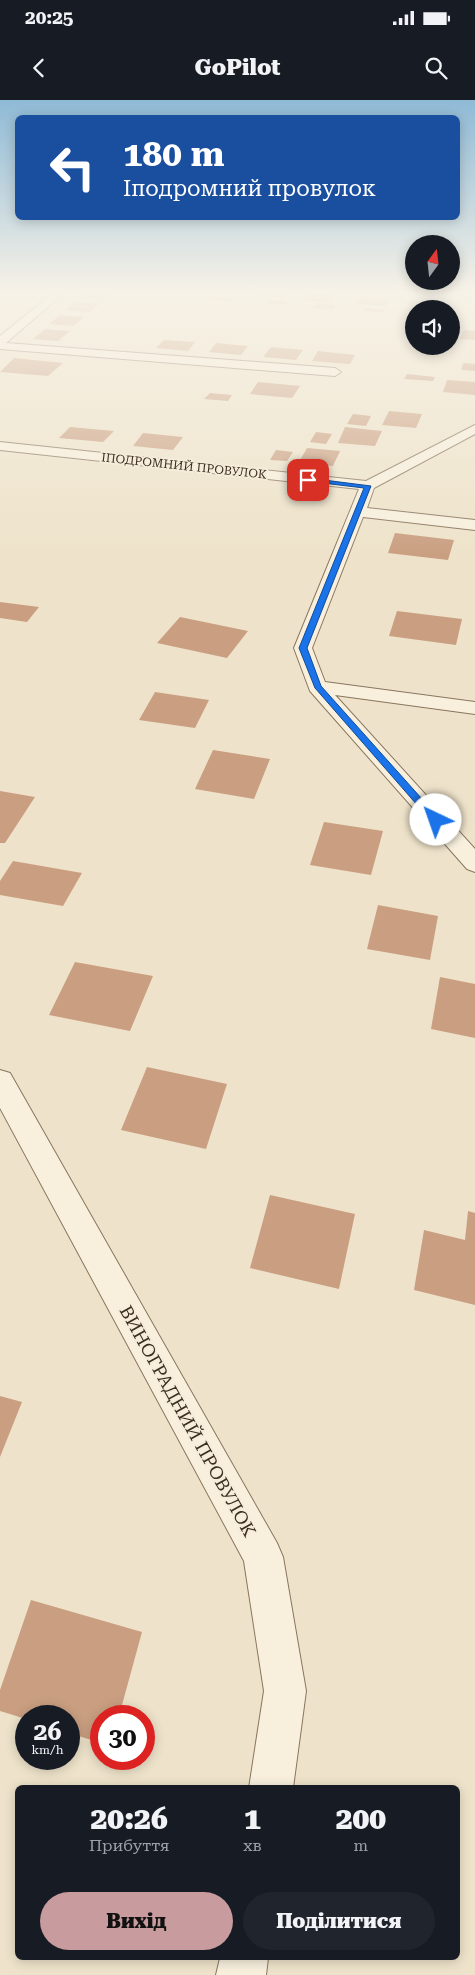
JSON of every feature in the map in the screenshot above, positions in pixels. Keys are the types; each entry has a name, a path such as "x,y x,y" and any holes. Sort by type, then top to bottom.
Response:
{"street":[{"path":"475,429 368,486 303,648 317,687 475,864"},
{"name":"ІПОДРОМНИЙ ПРОВУЛОК","path":"0,446 368,486"},
{"path":"357,512 475,525"},
{"path":"317,687 475,708"},
{"name":"ВИНОГРАДНИЙ ПРОВУЛОК","path":"0,1081 263,1557 286,1692 270,1785"},
{"path":"241,1975 244,1960"}],"building":[{"path":"447,380 475,382 475,395 443,392"},
{"path":"258,382 300,386 292,398 250,394"},
{"path":"210,393 232,395 228,401 204,399"},
{"path":"389,411 422,414 416,428 382,425"},
{"path":"353,414 371,416 366,426 347,424"},
{"path":"70,427 114,431 103,442 59,438"},
{"path":"345,427 382,431 375,446 338,443"},
{"path":"316,432 332,434 326,444 310,442"},
{"path":"143,433 183,437 173,450 133,446"},
{"path":"307,448 340,451 333,466 299,462"},
{"path":"276,450 293,452 287,461 270,460"},
{"path":"395,533 454,540 448,560 388,553"},
{"path":"0,602 39,607 27,622 0,618"},
{"path":"397,611 462,619 456,645 389,636"},
{"path":"180,617 248,631 227,658 157,643"},
{"path":"155,692 209,700 195,728 139,720"},
{"path":"213,750 270,759 254,799 195,789"},
{"path":"0,791 35,797 5,843 0,843"},
{"path":"324,822 383,831 371,875 310,865"},
{"path":"13,861 82,873 63,906 0,895 0,881"},
{"path":"378,905 438,916 430,960 367,949"},
{"path":"75,962 153,976 130,1031 49,1015"},
{"path":"440,977 475,984 475,1038 431,1029"},
{"path":"147,1067 227,1084 206,1149 121,1130"},
{"path":"270,1195 355,1214 339,1289 250,1268"},
{"path":"468,1211 475,1213 475,1305 414,1290 424,1230 465,1240"},
{"path":"0,1396 22,1402 0,1457"},
{"path":"31,1600 142,1632 122,1705 90,1705 90,1740 80,1736 80,1705 15,1705 15,1716 0,1711 0,1690"}],"route":[{"path":"308,480 368,486 303,648 317,687 436,820"}]}
